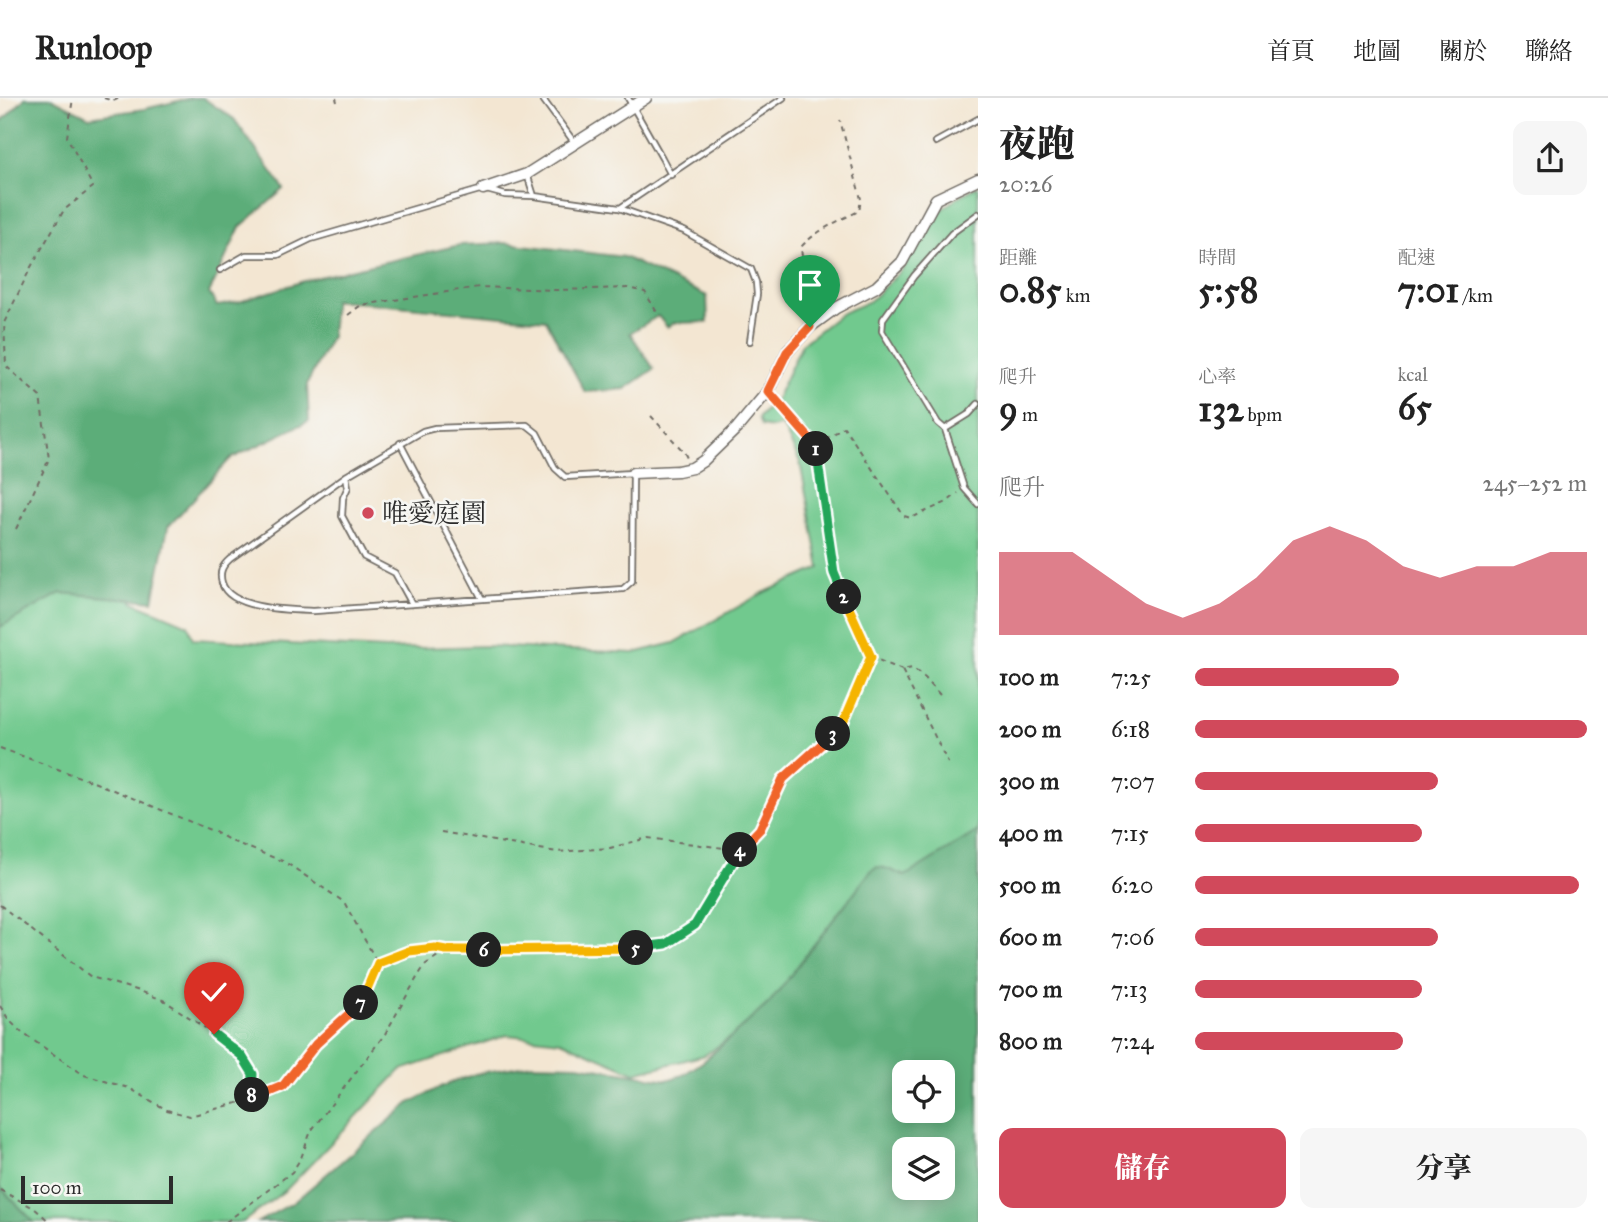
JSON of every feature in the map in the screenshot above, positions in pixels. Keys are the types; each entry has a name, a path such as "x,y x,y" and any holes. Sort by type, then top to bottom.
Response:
{"street":[{"path":"483,189 527,174 630,102 646,98"},
{"path":"633,473 692,468 716,450 768,391 787,352 810,327 836,308 876,287 902,262 936,198 978,179"}],"lane":[{"path":"542,98 575,143"},
{"path":"619,208 783,98"},
{"path":"630,102 671,175"},
{"path":"936,142 978,119"},
{"path":"527,174 534,196"},
{"path":"220,270 246,255 278,255 311,239 483,189 505,195 534,196 619,208 684,231 751,268 757,282 757,294 750,341"},
{"path":"978,214 952,233 914,276 883,319 882,331 938,423 945,429 964,488 978,504"},
{"path":"945,429 969,414 978,404"},
{"path":"527,425 537,433 555,468 565,477 633,473 632,582 623,589 314,611 250,604 230,595 224,588 220,574 230,559 346,476 423,430 527,425"},
{"path":"400,443 482,599"},
{"path":"346,476 348,487 343,498 342,516 364,557 395,573 412,604"}],"path":[{"path":"16,529 48,459 40,397 6,366 4,323 31,267 64,210 93,187 67,137 73,98"},
{"path":"104,98 113,101 120,98"},
{"path":"336,98 337,102"},
{"path":"836,308 802,257 801,247 827,226 859,211 861,199 839,120"},
{"path":"348,315 361,306 479,287 556,290 628,288 645,292 659,316"},
{"path":"768,391 816,446 834,573 871,657 902,670 912,668 940,695"},
{"path":"651,416 684,452 692,468"},
{"path":"816,446 844,427 904,516 912,518 947,502 964,488"},
{"path":"0,1006 21,1032 83,1075 129,1088 167,1110 190,1116 252,1099 283,1086 316,1044 360,1004 378,963 409,951 435,948 646,948 666,944 695,925 740,850 760,829 783,779 842,725 871,657"},
{"path":"902,670 948,763"},
{"path":"0,748 96,783 285,862 344,902 378,963"},
{"path":"441,832 557,852 610,848 648,838 740,850"},
{"path":"0,905 91,977 165,1001 214,1034 242,1056 253,1074 252,1099"},
{"path":"226,1222 292,1172 301,1158 311,1130 385,1034 426,964 446,950"},
{"path":"0,1190 34,1208 50,1222"}],"green space":[{"path":"25,98 51,98 89,117 203,98 234,119 284,189 240,227 209,293 217,306 239,302 310,279 460,245 505,243 624,257 707,296 708,322 674,323 667,327 658,316 630,333 654,369 625,389 585,392 546,320 334,300 331,337 307,384 309,421 230,459 168,527 153,601 61,593 0,627 0,123"},
{"path":"978,186 978,841 757,1019 705,1055 635,1073 561,1041 507,1035 401,1070 287,1189 243,1222 17,1222 0,1213 0,558 138,574 133,602 188,625 193,639 386,649 486,646 634,653 674,643 763,593 820,568 800,462 782,425 773,428 761,426 758,418 776,399 802,344 840,314 870,301 903,269 932,217"},
{"path":"978,831 978,1222 258,1222 294,1202 411,1102 475,1074 532,1064 578,1065 667,1080 683,1075 704,1061 769,1003 870,872 876,867 905,876"},
{"path":"0,1187 34,1222 0,1222"}],"place":[{"name":"唯愛庭園","path":"368,513"}],"route":[{"path":"214,1034 242,1056 253,1074 252,1099 283,1086 316,1044 360,1004 378,963 409,951 435,948 646,948 666,944 695,925 740,850 760,829 783,779 842,725 871,657 834,573 816,446 768,391 787,352 810,327"}]}
